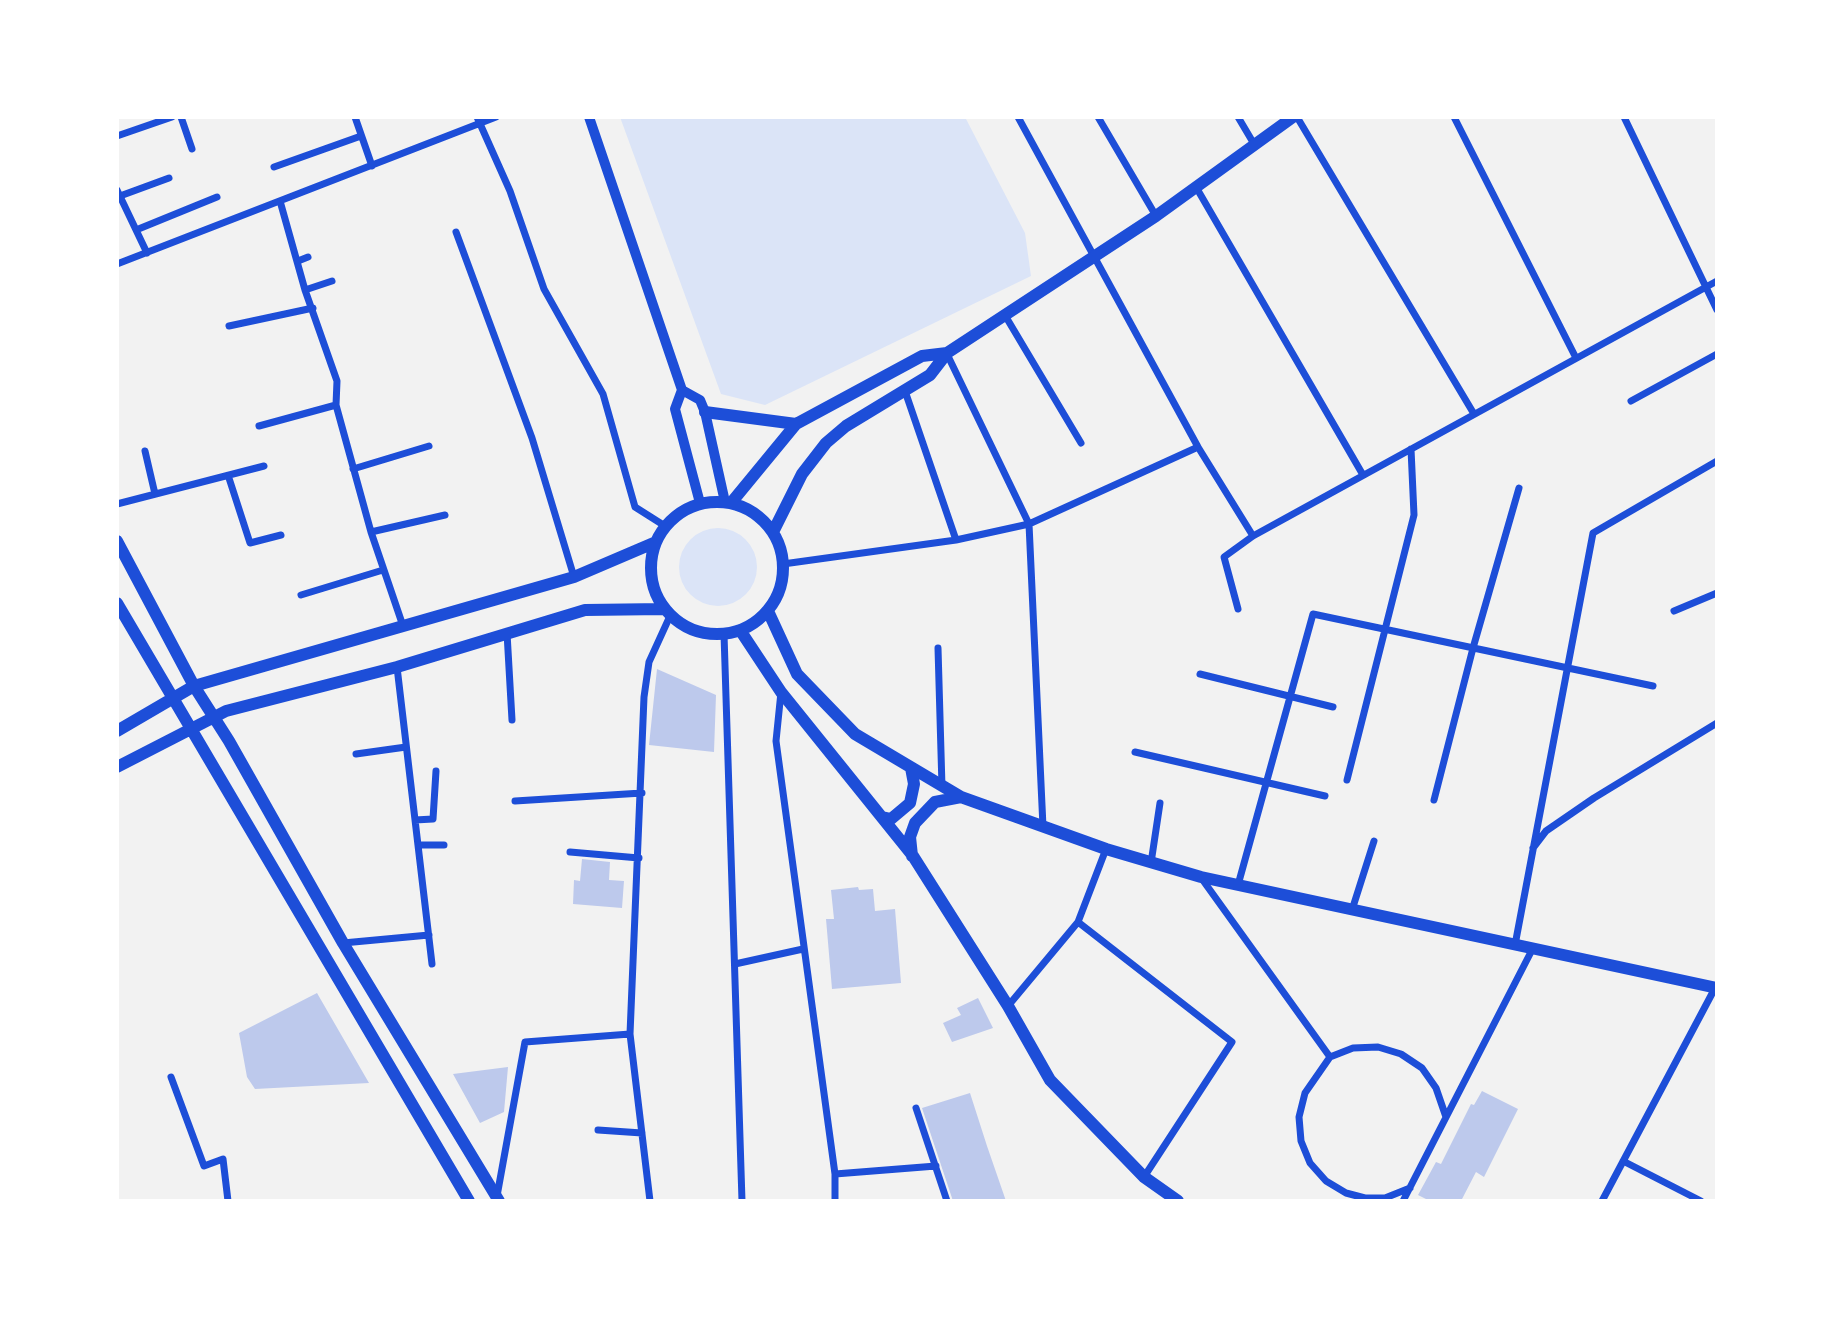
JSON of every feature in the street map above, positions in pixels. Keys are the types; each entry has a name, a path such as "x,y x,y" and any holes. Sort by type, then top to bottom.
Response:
{"main road":[{"path":"773,532 802,474 826,443 846,426 930,375 947,353 1006,317 1156,216 1295,117"},
{"path":"728,502 796,424 922,356 947,353"},
{"path":"705,412 796,424"},
{"path":"728,502 750,510 773,532 783,564 777,597 768,611 740,630 724,634 695,631 667,612 651,577 656,541 665,526 687,508 700,503 728,502"},
{"path":"117,541 194,686 343,943 498,1199"},
{"path":"117,732 194,686 574,577 656,541"},
{"path":"117,603 468,1201"},
{"path":"117,767 213,715 397,667 585,610 667,612"},
{"path":"768,611 797,674 855,734 961,797 1106,849 1201,877 1716,988"},
{"path":"740,630 780,692 912,856 1008,1006 1050,1080 1144,1177 1178,1201"},
{"path":"882,817 891,819 903,812 910,803 914,784 911,768"},
{"path":"912,856 910,837 915,823 934,802 961,797"}],"street":[{"path":"117,136 172,117"},
{"path":"181,117 192,149"},
{"path":"355,117 372,166"},
{"path":"117,264 372,166 478,121 496,117"},
{"path":"589,117 682,390 675,409 700,503"},
{"path":"1018,117 1198,447 1253,536"},
{"path":"1098,117 1156,216"},
{"path":"1238,117 1254,144"},
{"path":"1295,117 1474,414"},
{"path":"1454,117 1576,358"},
{"path":"1624,117 1717,310"},
{"path":"478,121 510,191 544,289 603,394 635,507 665,526"},
{"path":"274,167 361,136"},
{"path":"147,253 119,193 169,178"},
{"path":"1196,187 1363,475"},
{"path":"135,230 217,197"},
{"path":"280,201 337,381 336,405 370,532 403,626"},
{"path":"456,232 532,438 574,577"},
{"path":"298,261 308,257"},
{"path":"306,290 332,281"},
{"path":"1238,610 1224,557 1253,536 1717,281"},
{"path":"229,326 313,308"},
{"path":"1006,317 1081,443"},
{"path":"947,353 1029,524 1042,827"},
{"path":"1632,401 1717,354"},
{"path":"682,390 700,400 705,412 728,502"},
{"path":"905,391 956,540"},
{"path":"259,426 336,405"},
{"path":"354,469 429,446"},
{"path":"783,564 956,540 1029,524 1198,447"},
{"path":"1347,780 1414,515 1411,449"},
{"path":"145,451 155,494"},
{"path":"1515,945 1592,533 1717,461"},
{"path":"117,504 264,466"},
{"path":"228,475 250,544 281,535"},
{"path":"1434,800 1473,648 1519,488"},
{"path":"370,532 445,515"},
{"path":"301,596 383,570"},
{"path":"1674,611 1717,593"},
{"path":"650,1201 630,1034 644,697 649,662 667,612"},
{"path":"1238,885 1313,614 1653,686"},
{"path":"507,633 512,720"},
{"path":"724,634 743,1201"},
{"path":"939,648 942,787"},
{"path":"397,667 432,964"},
{"path":"1200,674 1333,707"},
{"path":"780,692 776,740 835,1174 835,1201"},
{"path":"1531,851 1546,831 1594,797 1717,723"},
{"path":"356,754 407,747"},
{"path":"1135,752 1325,796"},
{"path":"415,820 433,819 436,771"},
{"path":"515,801 642,793"},
{"path":"1151,863 1160,803"},
{"path":"1352,910 1374,841"},
{"path":"418,845 444,845"},
{"path":"1008,1006 1078,922 1106,849"},
{"path":"570,852 639,858"},
{"path":"1201,877 1330,1057"},
{"path":"1078,922 1232,1042 1144,1177"},
{"path":"343,943 429,935"},
{"path":"1403,1201 1532,948"},
{"path":"735,964 803,949"},
{"path":"1602,1201 1716,988"},
{"path":"498,1199 525,1042 630,1034"},
{"path":"1410,1188 1385,1198 1365,1198 1346,1193 1326,1181 1310,1163 1301,1141 1299,1117 1305,1093 1330,1057 1353,1048 1378,1047 1402,1054 1422,1068 1436,1088 1446,1117"},
{"path":"172,1077 204,1166 223,1159 228,1201"},
{"path":"916,1108 947,1201"},
{"path":"598,1130 642,1133"},
{"path":"1623,1161 1701,1201"},
{"path":"835,1174 936,1166"},
{"path":"1339,1201 1346,1193"}],"shaded area":[{"path":"620,117 965,117 1025,233 1031,276 765,405 721,394"},
{"path":"718,528 733,531 746,539 754,552 757,567 754,582 746,595 733,603 718,606 703,603 690,595 682,582 679,567 682,552 690,539 703,531"}],"building":[{"path":"657,669 716,695 714,752 649,745"},
{"path":"582,859 610,862 609,880 624,881 622,908 573,904 574,880 580,881"},
{"path":"858,887 859,890 873,889 875,911 895,909 901,983 832,989 826,919 834,919 831,890"},
{"path":"317,993 369,1083 255,1089 247,1077 239,1033"},
{"path":"978,998 993,1028 952,1042 943,1023 961,1015 957,1008"},
{"path":"508,1067 504,1112 480,1123 453,1074"},
{"path":"1482,1091 1518,1109 1484,1177 1476,1172 1461,1201 1430,1201 1418,1195 1436,1162 1441,1164 1471,1104 1474,1105"},
{"path":"970,1093 1006,1201 953,1201 922,1108"}]}
